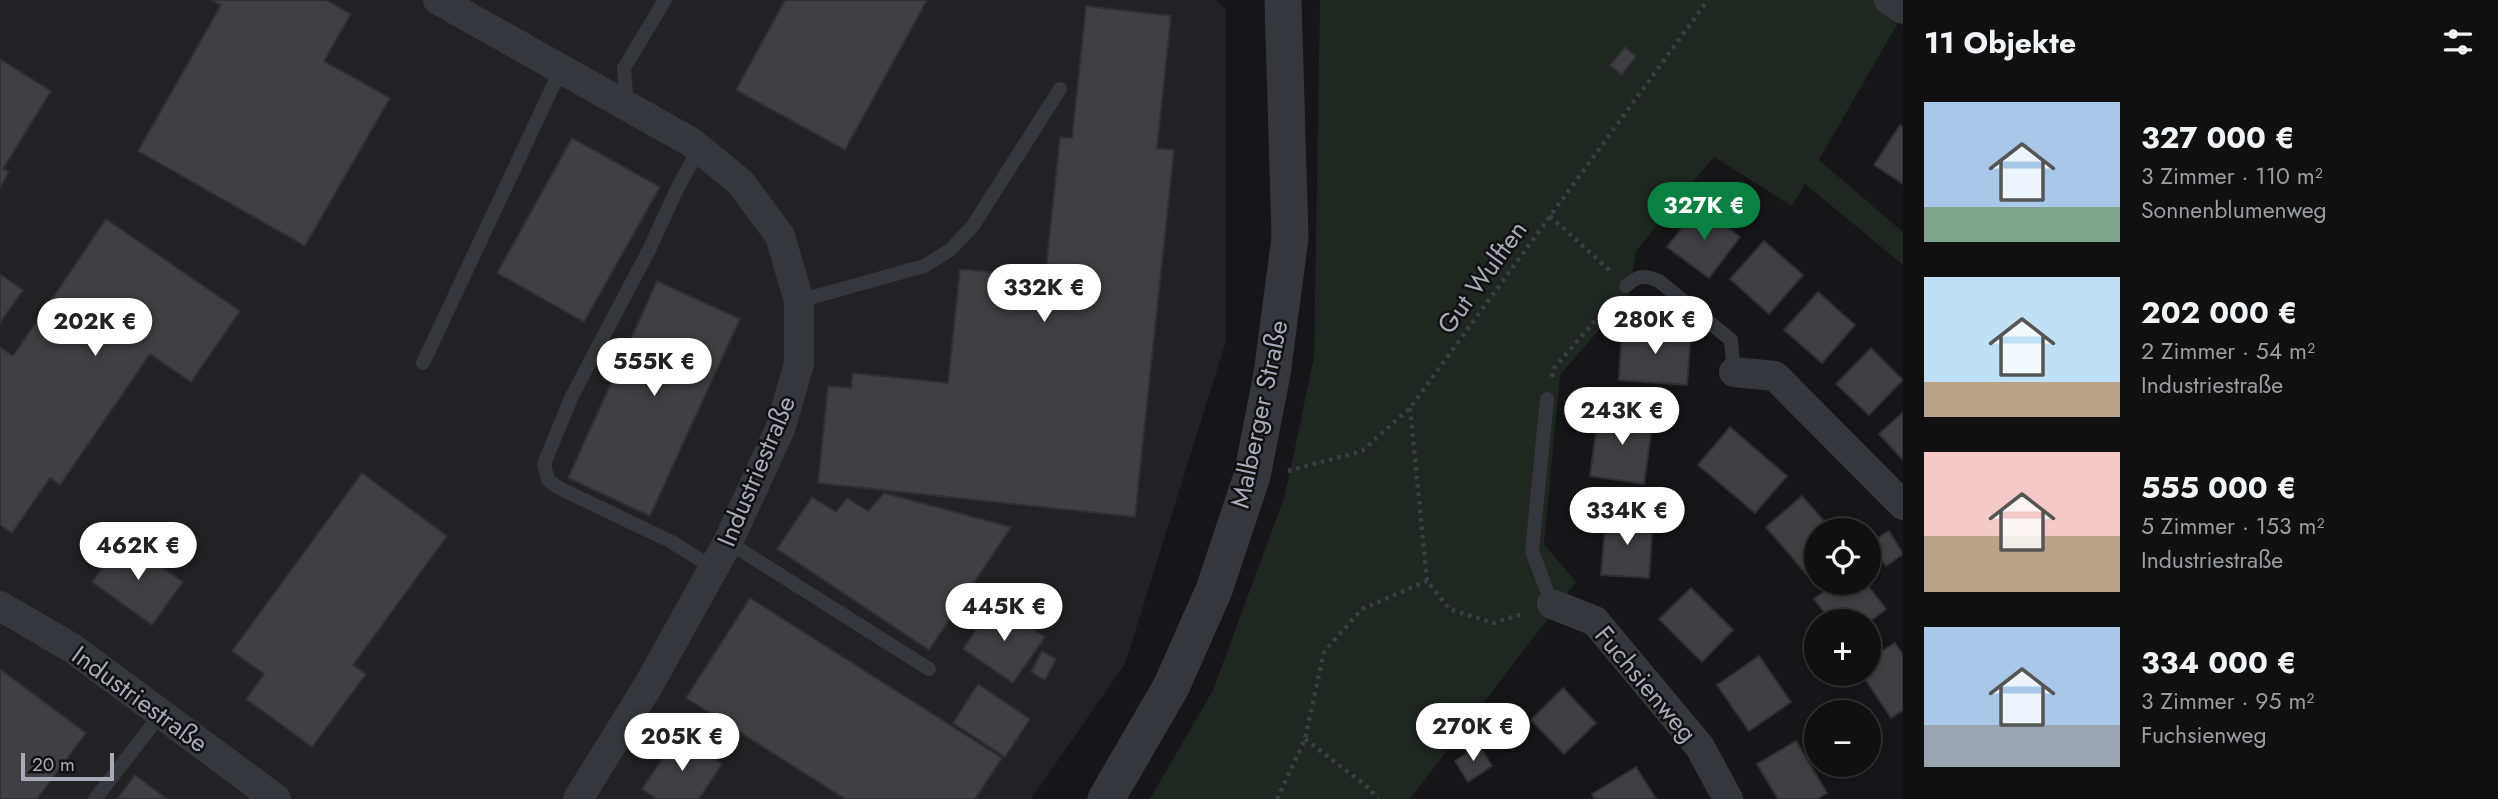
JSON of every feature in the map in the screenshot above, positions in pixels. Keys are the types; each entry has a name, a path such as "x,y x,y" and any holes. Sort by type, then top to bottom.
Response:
{"street":[{"name":"Industriestraße","path":"438,0 699,149 741,183 780,236 799,302 799,363 780,429 728,542 648,686 578,799"},
{"name":"Malberger Straße","path":"1106,799 1171,687 1214,590 1252,476 1272,374 1290,238 1283,0"},
{"path":"1889,0 1903,9"},
{"path":"1734,372 1775,376 1903,505"},
{"name":"Fuchsienweg","path":"1552,604 1595,621 1700,747 1728,799"},
{"name":"Industriestraße","path":"0,606 72,648 275,799"}],"lane":[{"path":"627,106 624,68 665,0"},
{"path":"423,363 561,69"},
{"path":"799,302 924,266 950,250 972,227 1060,89"},
{"path":"699,149 572,396 544,464 548,480 559,488 672,542 713,568"},
{"path":"1626,286 1636,277 1646,276 1658,281 1731,340 1734,372"},
{"path":"1547,399 1532,551 1552,604"},
{"path":"728,542 929,669"},
{"path":"95,799 160,714"}],"path":[{"name":"Gut Wulften","path":"1252,476 1277,474 1362,451 1410,408 1709,0"},
{"path":"1547,399 1554,368 1626,286 1550,216"},
{"path":"1410,408 1427,581 1448,610 1493,623 1552,604"},
{"path":"1277,799 1305,739 1324,652 1362,609 1427,581"},
{"path":"1305,739 1369,788 1378,799"}],"shaded area":[{"path":"0,0 1216,0 1226,9 1226,341 1125,664 1031,799 0,799"},
{"path":"1320,0 1903,0 1903,14 1819,160 1903,232 1903,265 1805,184 1792,206 1714,157 1636,251 1628,297 1560,375 1544,544 1576,582 1410,799 1150,799 1213,690 1285,495 1314,357"}],"building":[{"path":"211,0 326,0 351,14 324,61 390,98 305,246 138,151 221,5"},
{"path":"785,0 927,0 845,150 736,90"},
{"path":"1086,6 1171,16 1157,148 1174,150 1135,517 818,483 828,386 851,388 853,373 948,383 960,269 1045,278 1060,137 1072,138"},
{"path":"1625,47 1636,56 1622,75 1610,65"},
{"path":"0,59 51,91 3,169 9,172 0,188"},
{"path":"1900,125 1903,127 1903,184 1874,165"},
{"path":"572,138 660,187 584,322 497,273"},
{"path":"1699,206 1740,237 1709,278 1667,247"},
{"path":"106,219 240,311 191,382 150,354 60,485 50,478 12,533 0,525 0,347 13,356"},
{"path":"1764,241 1803,275 1769,314 1730,279"},
{"path":"0,274 23,290 0,323"},
{"path":"657,281 740,319 650,516 568,478"},
{"path":"1818,292 1855,325 1822,363 1784,330"},
{"path":"1622,327 1691,332 1687,385 1619,380"},
{"path":"1871,348 1903,380 1869,415 1836,384"},
{"path":"1599,410 1653,418 1644,484 1590,476"},
{"path":"1903,412 1903,460 1879,434"},
{"path":"1730,427 1787,476 1755,513 1698,465"},
{"path":"362,473 447,536 353,665 366,674 312,747 246,699 264,674 232,651"},
{"path":"884,493 1011,527 929,650 777,549 812,497 836,512 847,498 868,511"},
{"path":"1802,496 1821,518 1804,518 1804,571 1766,527"},
{"path":"1606,516 1653,519 1649,578 1601,575"},
{"path":"1889,531 1903,554 1886,566 1881,559 1881,536"},
{"path":"123,539 183,582 152,625 92,582"},
{"path":"1691,588 1733,630 1702,662 1659,619"},
{"path":"1820,595 1875,595 1886,609 1881,613 1881,609 1822,609 1814,599"},
{"path":"750,598 1002,758 975,799 845,799 686,698"},
{"path":"994,602 1045,637 1013,683 963,649"},
{"path":"1895,643 1903,655 1903,710 1891,718 1870,686 1881,686 1881,652"},
{"path":"1042,651 1056,659 1045,680 1031,672"},
{"path":"1759,656 1791,702 1749,731 1717,685"},
{"path":"0,669 86,733 37,799 0,799"},
{"path":"978,684 1030,719 1005,757 953,723"},
{"path":"1563,688 1596,723 1564,754 1531,720"},
{"path":"678,735 722,764 699,799 657,799 642,789"},
{"path":"1796,741 1804,754 1804,777 1817,777 1827,793 1817,799 1778,799 1757,764"},
{"path":"1479,745 1492,766 1468,782 1455,761"},
{"path":"1636,767 1656,799 1595,799 1592,794"},
{"path":"135,775 167,799 117,799"}]}
